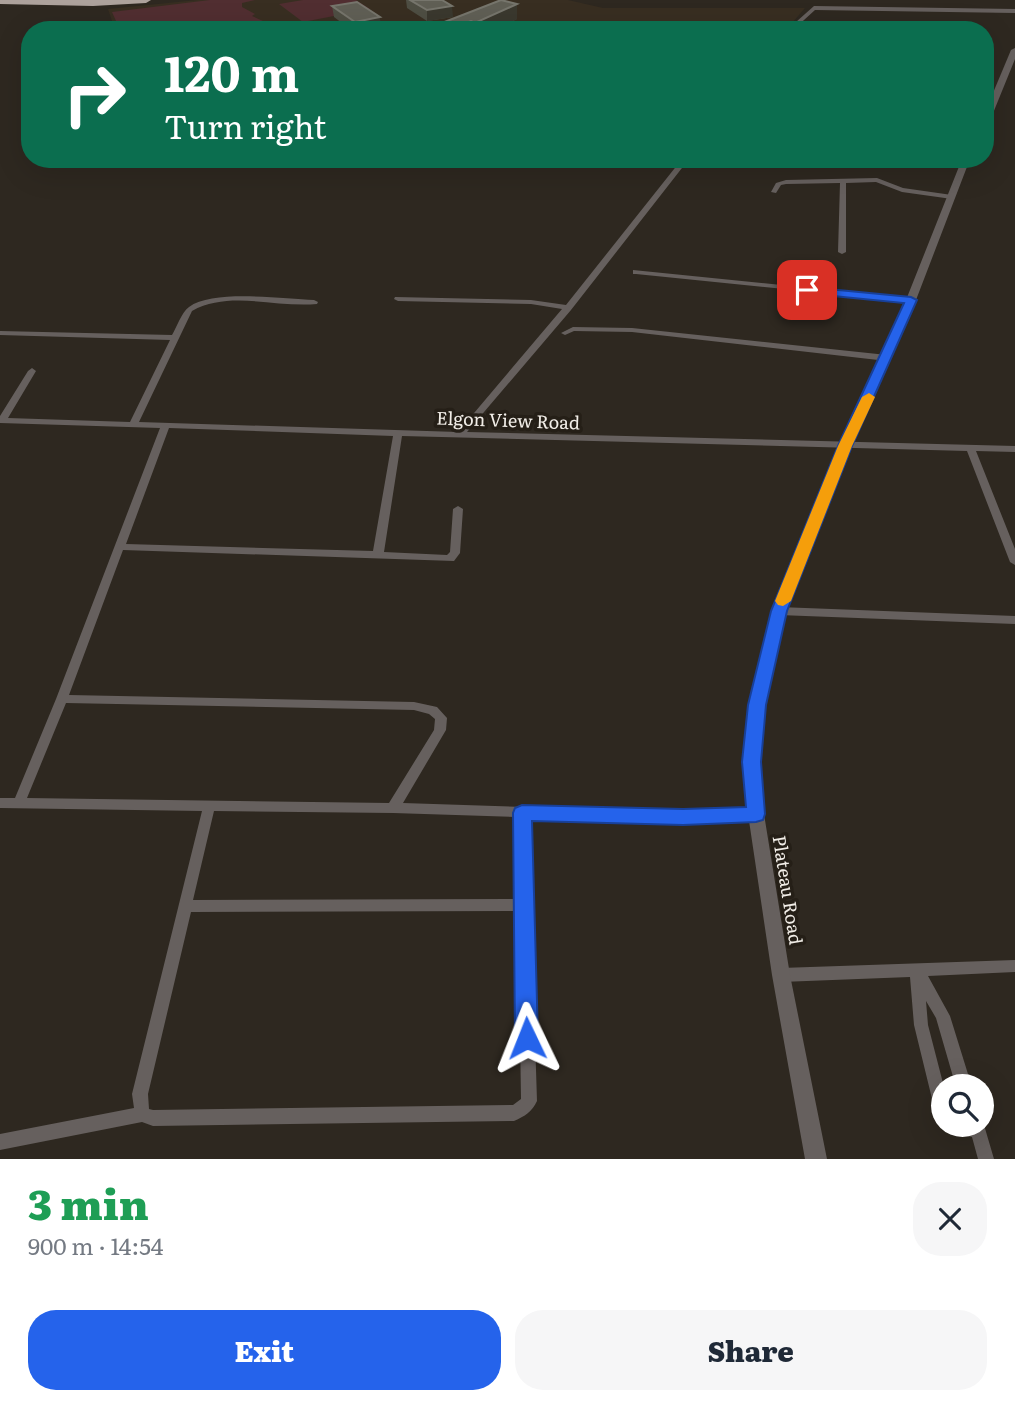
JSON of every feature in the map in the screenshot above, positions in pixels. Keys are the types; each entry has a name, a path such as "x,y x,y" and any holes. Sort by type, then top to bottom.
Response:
{"highway":[{"path":"0,1 93,4 146,0"}],"street":[{"path":"810,0 814,8"},
{"path":"800,21 814,8 1015,11"},
{"path":"994,102 1015,51"},
{"path":"994,93 998,93"},
{"path":"460,435 568,308 679,168"},
{"name":"Plateau Road","path":"816,1159 781,975 756,814 752,762 757,705 779,611 845,446 887,358 963,168"},
{"path":"842,252 843,181"},
{"path":"774,192 778,184 786,182 882,181 895,189 952,197"},
{"path":"636,272 911,300"},
{"path":"398,299 531,302 568,308"},
{"path":"133,424 189,310 195,304 207,300 313,302"},
{"path":"565,333 573,329 632,330 887,358"},
{"path":"0,332 176,338"},
{"path":"1,420 32,371"},
{"name":"Elgon View Road","path":"1,420 1015,449"},
{"path":"19,803 62,699 166,425"},
{"path":"378,555 398,432"},
{"path":"971,449 1015,562"},
{"path":"120,547 446,559 453,557 458,509"},
{"path":"779,611 1015,620"},
{"path":"62,699 414,706 433,710 441,718 440,730 393,808"},
{"path":"0,803 393,808 683,817 756,814"},
{"path":"142,1114 140,1094 209,807"},
{"path":"0,1142 142,1114 153,1118 514,1113 524,1108 528,1101 522,813"},
{"path":"185,906 522,905"},
{"path":"781,975 1015,966"},
{"path":"917,971 943,1016 960,1074"},
{"path":"917,971 921,1025 934,1074"},
{"path":"980,1137 986,1159"}],"shaded area":[{"path":"198,0 568,0 603,8 805,8 794,21 112,21 108,9"},
{"path":"210,0 255,0 242,3 242,7 263,21 116,21 112,12"},
{"path":"303,0 356,0 370,9 302,21 279,4"}],"building":[{"path":"410,0 442,0 452,6 427,10"},
{"path":"501,0 517,4 479,21 447,21"},
{"path":"357,2 380,17 354,21 332,6"}],"slow traffic":[{"path":"783,601 845,446 869,397"}],"route":[{"path":"527,1038 522,813 683,817 756,814 752,762 757,705 779,611 845,446 911,300 807,290"}]}
